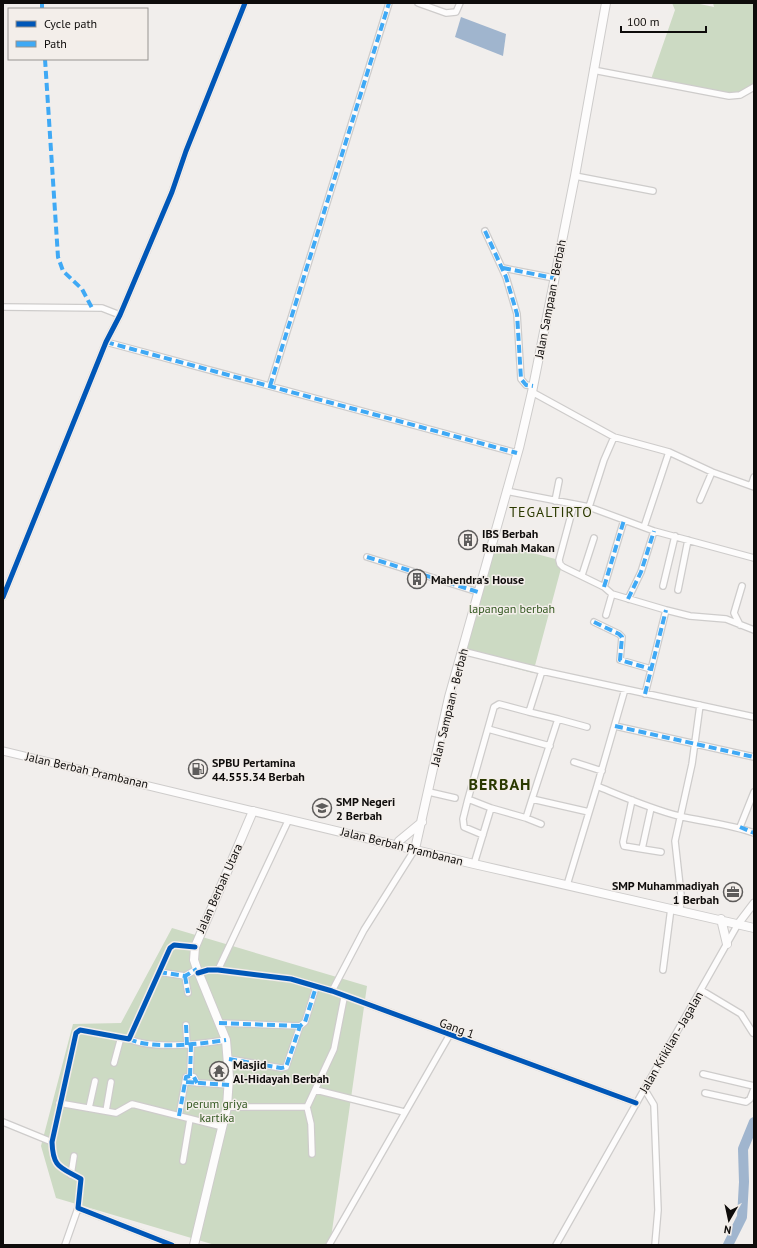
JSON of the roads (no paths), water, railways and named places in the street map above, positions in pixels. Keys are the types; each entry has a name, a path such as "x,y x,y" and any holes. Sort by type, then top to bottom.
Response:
{"main road":[{"name":"Jalan Sampaan - Berbah","path":"415,849 462,650 517,453 532,389 575,176 606,3"},
{"name":"Jalan Berbah Prambanan","path":"253,810 398,844 474,864 722,919 754,928"},
{"name":"Jalan Berbah Utara","path":"194,1245 223,1127 229,1085 229,1059 226,1040 197,971 194,960 195,947 253,810"},
{"path":"398,844 399,841 422,822"},
{"path":"722,919 727,944"}],"street":[{"path":"3,596 106,342 120,315 172,192 188,145 245,3"},
{"path":"270,386 389,3"},
{"path":"418,3 450,14 456,12 460,3"},
{"path":"593,70 729,96 740,95 754,87"},
{"path":"575,176 653,191"},
{"path":"485,231 503,268 518,319 521,379 526,385 614,437 669,452 712,472 753,487 754,477"},
{"path":"503,268 554,278"},
{"path":"3,307 86,308 109,310 120,315"},
{"path":"106,342 517,453"},
{"path":"589,507 604,460 614,437"},
{"path":"644,527 669,452"},
{"path":"700,500 712,472"},
{"path":"555,501 559,481"},
{"path":"506,491 589,507 654,531 754,558"},
{"path":"574,504 559,560 563,567 604,587 612,594 690,616 716,617 754,630"},
{"path":"604,587 624,520"},
{"path":"628,599 641,572 654,531"},
{"path":"663,586 675,536"},
{"path":"582,575 594,538"},
{"path":"678,590 688,540"},
{"path":"367,557 478,592"},
{"path":"740,625 734,613 742,586"},
{"path":"606,614 612,594"},
{"path":"645,694 666,610"},
{"path":"594,622 621,636 623,640 620,660 651,669"},
{"path":"462,650 542,672 754,717"},
{"path":"530,712 542,672"},
{"path":"566,885 602,771 625,690"},
{"path":"483,835 464,827 463,819 493,710 497,704 588,727"},
{"path":"680,910 681,895 674,841 694,745 700,705"},
{"path":"526,818 558,719"},
{"path":"615,726 694,745 754,757"},
{"path":"488,729 550,746"},
{"name":"Jalan Berbah Prambanan","path":"3,751 253,810"},
{"path":"574,762 602,771"},
{"path":"597,786 651,808 679,816 740,827 754,833"},
{"path":"429,792 455,798"},
{"path":"740,827 754,792"},
{"path":"468,799 541,824"},
{"path":"532,799 589,812"},
{"path":"632,800 623,844 624,846 661,852"},
{"path":"474,864 491,808"},
{"path":"642,849 651,808"},
{"path":"218,970 289,819"},
{"path":"332,992 364,930 415,849"},
{"path":"738,924 754,903"},
{"path":"663,970 671,908"},
{"name":"Jalan Krikilan - Jagalan","path":"556,1245 738,924"},
{"path":"129,1038 172,946 195,947"},
{"name":"Gang 1","path":"197,971 218,970 263,974 291,979 332,992 344,998 636,1103"},
{"path":"159,972 185,976 197,971"},
{"path":"185,976 188,993"},
{"path":"229,1059 281,1068 286,1067 300,1026 305,1022 316,987"},
{"path":"701,990 741,1014 754,1034"},
{"path":"312,1154 311,1124 307,1107 334,1049 344,998"},
{"path":"219,1023 300,1026"},
{"path":"186,1025 189,1045 190,1076"},
{"path":"67,1245 78,1208 82,1181 64,1171 53,1155 52,1142 59,1103 77,1031 129,1038 146,1044 189,1045 226,1040"},
{"path":"329,1245 449,1036"},
{"path":"114,1062 121,1037"},
{"path":"703,1074 754,1087 750,1099 746,1102 705,1094"},
{"path":"179,1116 186,1077 190,1076"},
{"path":"190,1076 196,1078 197,1083"},
{"path":"89,1108 95,1081"},
{"path":"106,1111 111,1082"},
{"path":"186,1082 229,1085"},
{"path":"316,1090 404,1112"},
{"path":"644,1090 654,1105 658,1210 655,1245"},
{"path":"59,1103 120,1112 132,1104 223,1127"},
{"path":"227,1107 307,1107"},
{"path":"183,1161 190,1119"},
{"path":"3,1122 52,1142"},
{"path":"71,1175 74,1156"},
{"path":"78,1208 172,1245"}],"water":[{"path":"461,17 506,34 503,56 455,37"}],"waterway":[{"path":"728,1245 742,1217 744,1182 743,1149 754,1122"}],"place":[{"name":"IBS Berbah Rumah Makan","path":"468,540"},
{"name":"Mahendra's House","path":"417,579"},
{"name":"SPBU Pertamina 44.555.34 Berbah","path":"198,769"},
{"name":"SMP Negeri 2 Berbah","path":"322,808"},
{"name":"SMP Muhammadiyah 1 Berbah","path":"733,892"},
{"name":"Masjid Al-Hidayah Berbah","path":"219,1071"}],"district":[{"name":"TEGALTIRTO","path":"551,512"},
{"name":"BERBAH","path":"500,784"}],"park label":[{"name":"lapangan berbah","path":"512,608"},
{"name":"perum griya kartika","path":"217,1110"}]}
